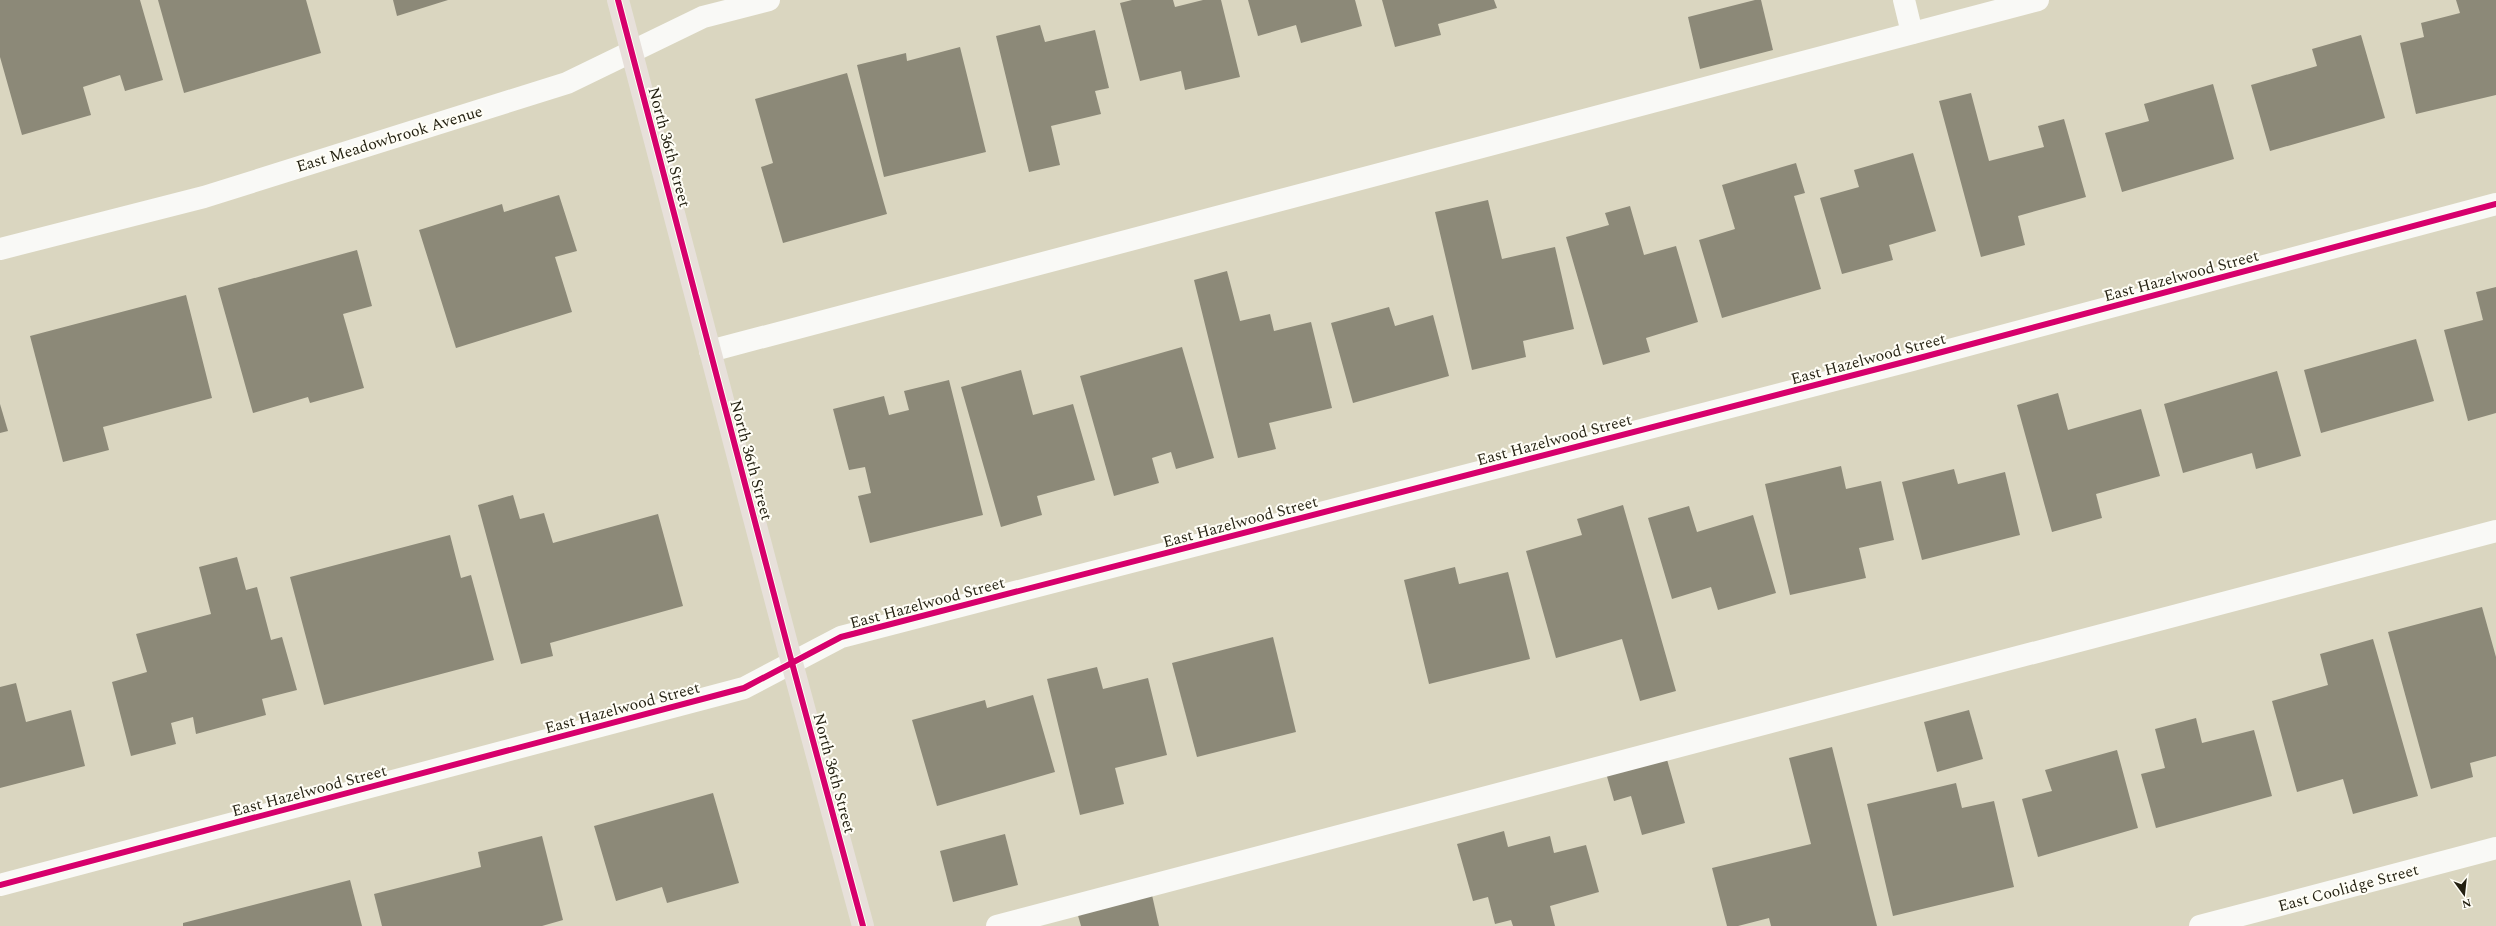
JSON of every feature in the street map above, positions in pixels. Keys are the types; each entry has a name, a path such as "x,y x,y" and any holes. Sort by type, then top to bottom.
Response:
{"main road":[{"name":"North 36th Street","path":"618,0 792,663 863,926"}],"street":[{"name":"East Meadowbrook Avenue","path":"0,249 212,194 567,82 703,17 769,0"},
{"path":"1904,0 1912,33"},
{"path":"710,351 2038,0"},
{"name":"East Hazelwood Street","path":"0,885 744,688 841,637 1912,360 2496,204"},
{"path":"997,926 2496,532"},
{"name":"East Coolidge Street","path":"2200,926 2496,848"}],"building":[{"path":"0,0 140,0 163,80 125,91 120,75 83,87 91,115 22,135 0,57"},
{"path":"158,0 306,0 321,53 184,93"},
{"path":"393,0 448,0 397,16"},
{"path":"1132,0 1173,0 1175,7 1203,0 1221,0 1240,77 1185,90 1181,71 1140,81 1120,3"},
{"path":"1248,0 1355,0 1362,26 1301,43 1296,25 1258,36"},
{"path":"1382,0 1494,0 1497,8 1438,24 1441,35 1395,47"},
{"path":"1755,0 1761,0 1773,50 1700,69 1688,17"},
{"path":"2456,0 2496,0 2496,95 2416,114 2400,43 2424,37 2421,23 2460,13"},
{"path":"1040,25 1045,42 1095,30 1109,88 1095,91 1101,114 1051,126 1060,165 1029,172 996,36"},
{"path":"2361,35 2385,118 2270,151 2251,85 2317,66 2312,49"},
{"path":"960,47 986,152 884,177 857,65 906,53 907,61"},
{"path":"847,73 887,214 783,243 761,167 773,163 755,99"},
{"path":"2213,84 2234,159 2122,192 2105,133 2149,121 2144,104"},
{"path":"1971,93 1989,161 2044,147 2038,126 2064,119 2086,197 2018,216 2025,245 1981,257 1939,101"},
{"path":"1913,153 1936,231 1889,245 1893,260 1842,274 1820,198 1859,187 1854,170"},
{"path":"1796,163 1805,193 1794,196 1821,289 1722,318 1699,240 1735,229 1722,185"},
{"path":"559,195 577,251 555,257 572,312 456,348 419,230 502,204 504,212"},
{"path":"1488,200 1502,259 1555,247 1574,329 1523,341 1526,357 1472,370 1435,212"},
{"path":"1630,206 1644,255 1676,246 1698,322 1646,338 1650,352 1603,365 1566,237 1609,225 1605,213"},
{"path":"357,250 372,306 343,314 364,388 310,403 308,397 253,413 218,288"},
{"path":"1227,271 1240,321 1270,314 1274,331 1311,322 1332,408 1269,423 1276,449 1238,458 1194,280"},
{"path":"2496,287 2496,413 2468,421 2444,330 2483,320 2476,292"},
{"path":"186,295 212,398 103,427 109,450 63,462 30,336"},
{"path":"1389,307 1395,326 1433,315 1449,376 1353,403 1331,323"},
{"path":"2416,339 2434,401 2321,433 2304,370"},
{"path":"1182,347 1214,458 1176,469 1171,452 1152,458 1159,483 1114,496 1080,376"},
{"path":"1021,370 1033,415 1073,404 1095,480 1037,496 1042,515 1001,527 961,387"},
{"path":"2277,371 2301,456 2256,469 2252,453 2183,473 2164,404"},
{"path":"949,380 983,515 870,543 858,496 871,493 865,467 849,470 833,409 884,396 889,415 909,410 904,391"},
{"path":"2058,393 2068,430 2141,409 2160,476 2096,494 2102,518 2052,532 2017,405"},
{"path":"0,404 8,431 0,433"},
{"path":"1841,466 1846,489 1881,481 1894,540 1859,548 1866,578 1790,595 1765,484"},
{"path":"1954,469 1958,484 2005,472 2020,535 1922,560 1902,482"},
{"path":"513,495 520,519 544,513 553,543 658,514 683,606 550,643 553,656 521,664 478,505"},
{"path":"1623,505 1676,691 1640,701 1622,639 1556,658 1526,551 1582,535 1577,519"},
{"path":"1689,506 1697,532 1753,515 1776,593 1718,610 1711,587 1672,599 1648,518"},
{"path":"450,535 461,578 471,575 494,660 324,705 290,577"},
{"path":"237,557 246,590 257,587 271,640 282,637 297,690 262,699 266,715 196,734 193,717 171,723 176,744 131,756 112,682 147,672 136,634 211,614 199,567"},
{"path":"1455,567 1459,584 1508,572 1530,659 1429,684 1404,580"},
{"path":"2482,607 2496,657 2496,756 2470,763 2473,777 2431,789 2388,632"},
{"path":"1273,637 1296,732 1197,757 1172,663"},
{"path":"2373,639 2418,796 2353,814 2343,779 2297,792 2272,701 2328,685 2320,654"},
{"path":"1097,667 1103,689 1148,678 1167,755 1115,768 1124,804 1080,815 1047,679"},
{"path":"16,683 26,722 71,710 85,766 0,788 0,687"},
{"path":"1033,695 1055,772 937,806 912,720 985,700 987,708"},
{"path":"1969,710 1983,759 1937,772 1924,722"},
{"path":"2196,718 2202,743 2254,730 2272,796 2156,828 2141,774 2165,768 2155,729"},
{"path":"1832,747 1877,926 1771,926 1769,918 1738,926 1727,926 1712,868 1811,844 1789,758"},
{"path":"2117,750 2138,828 2038,857 2022,799 2052,791 2045,770"},
{"path":"1666,756 1685,823 1642,835 1631,796 1614,801 1606,773"},
{"path":"1956,783 1962,808 1994,801 2014,887 1893,916 1867,804"},
{"path":"713,793 739,883 667,903 662,887 616,901 594,826"},
{"path":"1504,831 1508,847 1550,836 1554,853 1586,845 1599,892 1550,906 1555,926 1513,926 1511,920 1495,924 1488,897 1473,901 1457,844"},
{"path":"1005,834 1018,885 953,902 940,851"},
{"path":"542,836 563,920 542,926 382,926 374,894 481,867 478,852"},
{"path":"350,880 362,926 183,926 183,923"},
{"path":"1152,895 1159,926 1081,926 1077,912"}],"cycle path":[{"path":"618,0 792,663 863,926"},
{"path":"0,885 744,688 841,637 1912,360 2496,204"}]}
